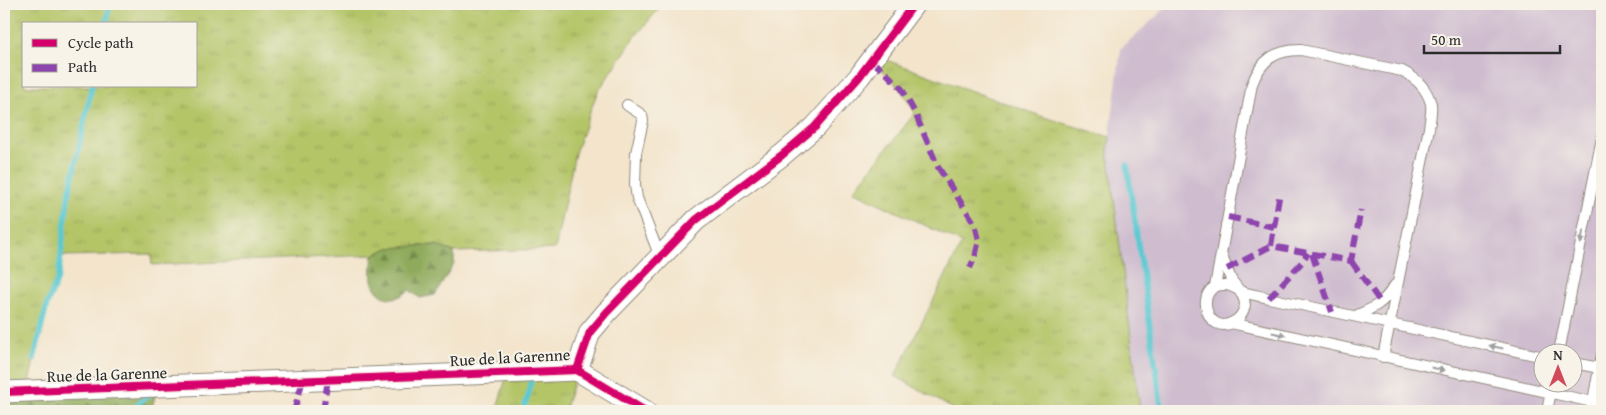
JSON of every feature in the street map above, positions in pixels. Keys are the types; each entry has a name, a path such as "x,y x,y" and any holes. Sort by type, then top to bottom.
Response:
{"street":[{"name":"Rue de la Garenne","path":"4,392 577,370 590,332 607,312 696,220 782,155 815,127 859,78 914,4"},
{"path":"577,370 646,411"}],"lane":[{"path":"1215,287 1252,84 1257,70 1266,60 1278,54 1290,50 1301,50 1402,71 1414,77 1425,91 1431,105 1429,128 1383,357"},
{"path":"627,106 642,115 643,121 636,153 637,198 660,257"},
{"path":"1561,342 1602,138"},
{"path":"1221,252 1232,280 1240,291 1245,304 1239,318 1231,323"},
{"path":"1354,316 1375,308 1384,300 1398,281"},
{"path":"1534,355 1240,291 1231,286 1215,287 1210,291 1206,299 1206,310 1210,317 1221,324 1231,323 1551,394 1592,407 1602,354"},
{"path":"1584,365 1599,368"},
{"path":"1547,411 1551,394"}],"shaded area":[{"path":"1170,4 1602,4 1602,411 1140,411 1108,149 1121,48"}],"green space":[{"path":"4,4 663,4 635,37 597,93 575,153 555,249 454,252 435,245 389,248 373,255 152,265 151,254 62,256 58,278 47,304 27,391 4,392"},
{"path":"875,56 1041,116 1110,137 1108,149 1140,411 957,411 895,376 962,243 853,191 915,113 896,84 872,61"},
{"path":"435,245 454,252 454,264 435,295 420,298 409,290 399,297 389,298 384,297 376,290 372,277 373,255 389,248"},
{"path":"577,370 564,411 496,411 508,372"},
{"path":"158,386 151,411 4,411 4,392"}],"waterway":[{"path":"106,22 110,4"},
{"path":"34,359 47,304 58,278 68,199 92,88"},
{"path":"1127,165 1162,411"},
{"path":"523,411 529,393 531,378"},
{"path":"132,411 146,396 149,396"}],"marked path":[{"path":"872,61 902,89 915,113 938,167 975,224 979,240 970,268"},
{"path":"1274,227 1280,192"},
{"path":"1228,217 1274,227 1271,246 1351,261 1361,210"},
{"path":"1227,269 1271,246"},
{"path":"1269,298 1308,253"},
{"path":"1312,254 1332,312"},
{"path":"1351,261 1381,303"},
{"path":"323,411 328,379"},
{"path":"294,411 303,380"}],"cycle path":[{"path":"577,370 590,332 607,312 696,220 782,155 815,127 859,77 914,4"},
{"path":"577,370 645,411"},
{"path":"4,392 577,370"}]}
